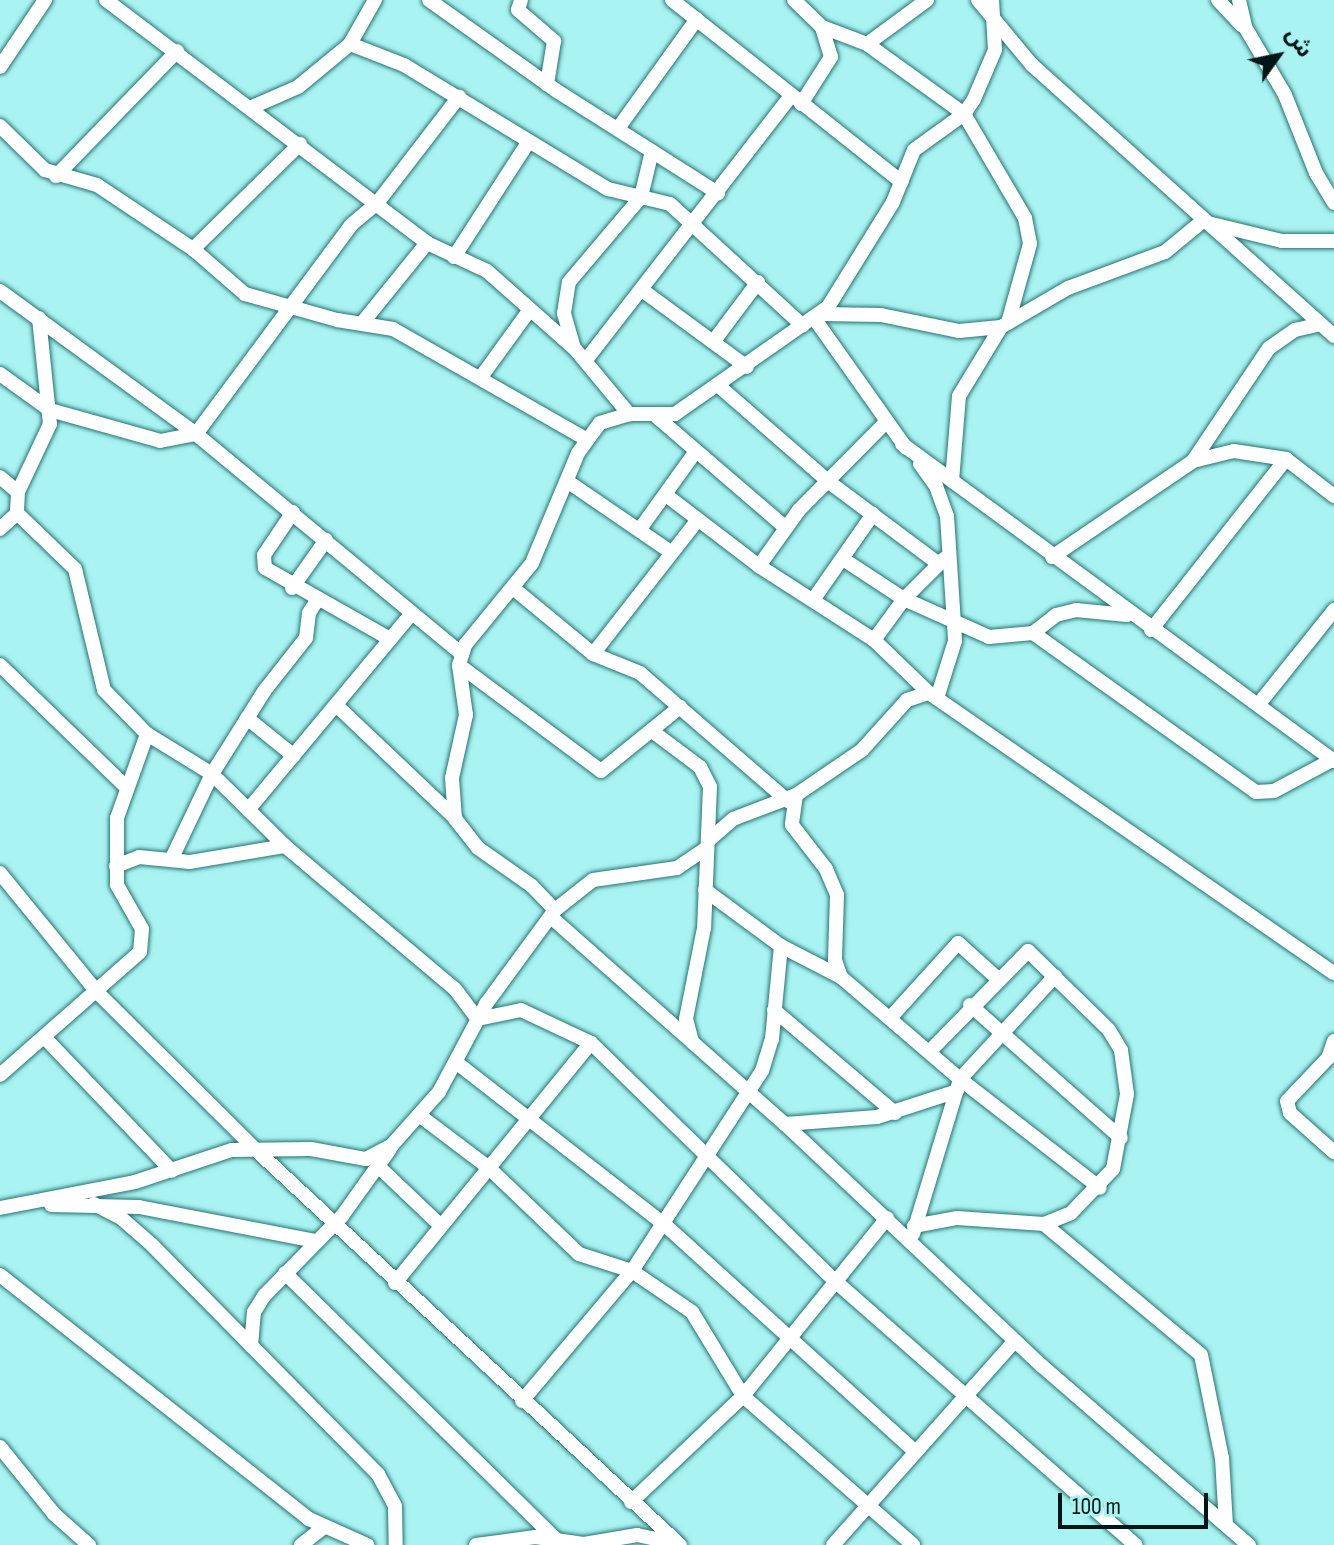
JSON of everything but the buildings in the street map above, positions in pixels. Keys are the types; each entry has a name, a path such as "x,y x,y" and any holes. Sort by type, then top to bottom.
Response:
{"street":[{"path":"0,67 45,0"},
{"path":"106,0 378,202 427,243 487,271 580,354 629,414"},
{"path":"250,108 298,87 350,44 375,0"},
{"path":"429,0 547,84 619,127 718,193"},
{"path":"521,0 518,10 554,41 547,84"},
{"path":"672,0 902,182"},
{"path":"794,0 822,27 867,44 964,114 1030,231 1004,325 959,396 952,481"},
{"path":"867,44 927,0"},
{"path":"978,0 1032,65 1330,333"},
{"path":"455,819 452,778 466,715 460,659 532,563 586,439 611,416 657,417 675,414 720,387 812,319 902,182 914,150 964,114 990,68 992,0"},
{"path":"1218,0 1249,34 1285,95 1334,203"},
{"path":"1239,0 1249,34"},
{"path":"619,127 697,19"},
{"path":"580,354 642,290 831,57 822,27"},
{"path":"350,44 404,65 608,189 670,204 696,223 758,282 812,319 944,502 943,559 955,641 933,694"},
{"path":"56,176 177,51"},
{"path":"0,374 50,410 160,441 196,434 351,225 378,202 459,97"},
{"path":"0,126 56,176 97,185 193,249 245,294 290,309 393,329 586,439"},
{"path":"454,257 529,141"},
{"path":"193,249 300,144"},
{"path":"580,354 564,313 569,282 641,197 652,151"},
{"path":"1206,222 1282,241 1334,241"},
{"path":"812,319 881,315 959,331 1004,325 1068,288 1165,252 1206,222"},
{"path":"363,322 427,243"},
{"path":"713,342 758,282"},
{"path":"642,290 747,367"},
{"path":"0,291 196,434 412,613 460,659 601,771 680,707"},
{"path":"481,377 529,311"},
{"path":"0,529 17,513 18,492 46,438 50,410 39,318"},
{"path":"1193,461 1269,348 1295,330 1330,333"},
{"path":"720,387 829,482 943,559"},
{"path":"657,417 786,528"},
{"path":"759,566 786,528 887,421"},
{"path":"902,444 1130,615 1333,761 1274,791 1256,792 1033,633"},
{"path":"640,529 696,451"},
{"path":"1052,557 1193,461 1234,451 1286,459 1334,496"},
{"path":"1151,630 1286,459"},
{"path":"0,477 18,492"},
{"path":"567,481 672,553"},
{"path":"666,495 759,566 874,640 933,694 1186,875 1334,973"},
{"path":"293,512 262,560 292,588 390,639"},
{"path":"17,513 70,559 99,682 147,734 212,774 285,846 455,989 478,1019"},
{"path":"813,600 873,514"},
{"path":"593,654 697,521"},
{"path":"292,588 326,540"},
{"path":"843,559 904,599 954,624 989,637 1033,633 1066,611 1130,615"},
{"path":"874,640 904,599 943,559"},
{"path":"513,588 593,654 629,666 792,798"},
{"path":"171,860 212,774 247,718 306,638 309,613 317,600"},
{"path":"1258,705 1334,610"},
{"path":"248,810 412,613"},
{"path":"0,665 125,786"},
{"path":"251,1346 254,1312 285,1273 332,1224 419,1115 457,1063 478,1019 554,914 593,880 677,868 733,819 792,798 862,750 907,700 933,694"},
{"path":"336,705 455,819 478,848 532,886 554,914 887,1218 1015,1341 1247,1544"},
{"path":"247,718 294,756"},
{"path":"652,731 707,775 707,844 699,970 688,1005 692,1042"},
{"path":"0,1075 132,964 143,941 117,885 116,866 117,818 125,786 147,734"},
{"path":"792,798 792,825 837,895 835,960 841,977"},
{"path":"116,866 139,857 190,862 285,846"},
{"path":"1,876 97,992 255,1149 395,1283 679,1544"},
{"path":"705,890 781,946 841,977 929,1052 958,1085 1100,1188"},
{"path":"891,1017 958,943 997,978"},
{"path":"522,1401 632,1271 707,1160 768,1060 781,946"},
{"path":"914,1226 957,1218 1044,1224 1071,1213 1100,1188 1119,1155 1127,1075 1121,1050 1109,1030 1028,951 970,1005 929,1052"},
{"path":"911,1242 921,1199 934,1178 958,1085 1055,976"},
{"path":"970,1005 1121,1138"},
{"path":"478,1019 521,1010 591,1043 707,1160 835,1281 1135,1545"},
{"path":"774,1010 895,1113"},
{"path":"44,1037 172,1171"},
{"path":"1334,1041 1328,1058 1287,1101 1287,1108 1334,1152"},
{"path":"395,1283 591,1043"},
{"path":"457,1063 531,1117 664,1224 914,1451"},
{"path":"785,1124 895,1113 958,1085"},
{"path":"419,1115 489,1168 579,1254 632,1271 692,1312 743,1396 913,1545"},
{"path":"0,1208 172,1171 232,1150 311,1149 366,1159 392,1145"},
{"path":"378,1166 441,1226"},
{"path":"16,1205 94,1204 173,1211 315,1241"},
{"path":"94,1204 120,1217 152,1245 378,1474 395,1506 396,1545"},
{"path":"631,1502 743,1396 887,1218"},
{"path":"1044,1224 1201,1355 1222,1458 1226,1525"},
{"path":"285,1273 559,1543"},
{"path":"0,1275 323,1528 367,1545"},
{"path":"833,1545 867,1503 1015,1341"},
{"path":"0,1447 54,1514 89,1545"},
{"path":"301,1545 323,1528"},
{"path":"476,1545 514,1537 584,1544 637,1535 679,1544"}]}
